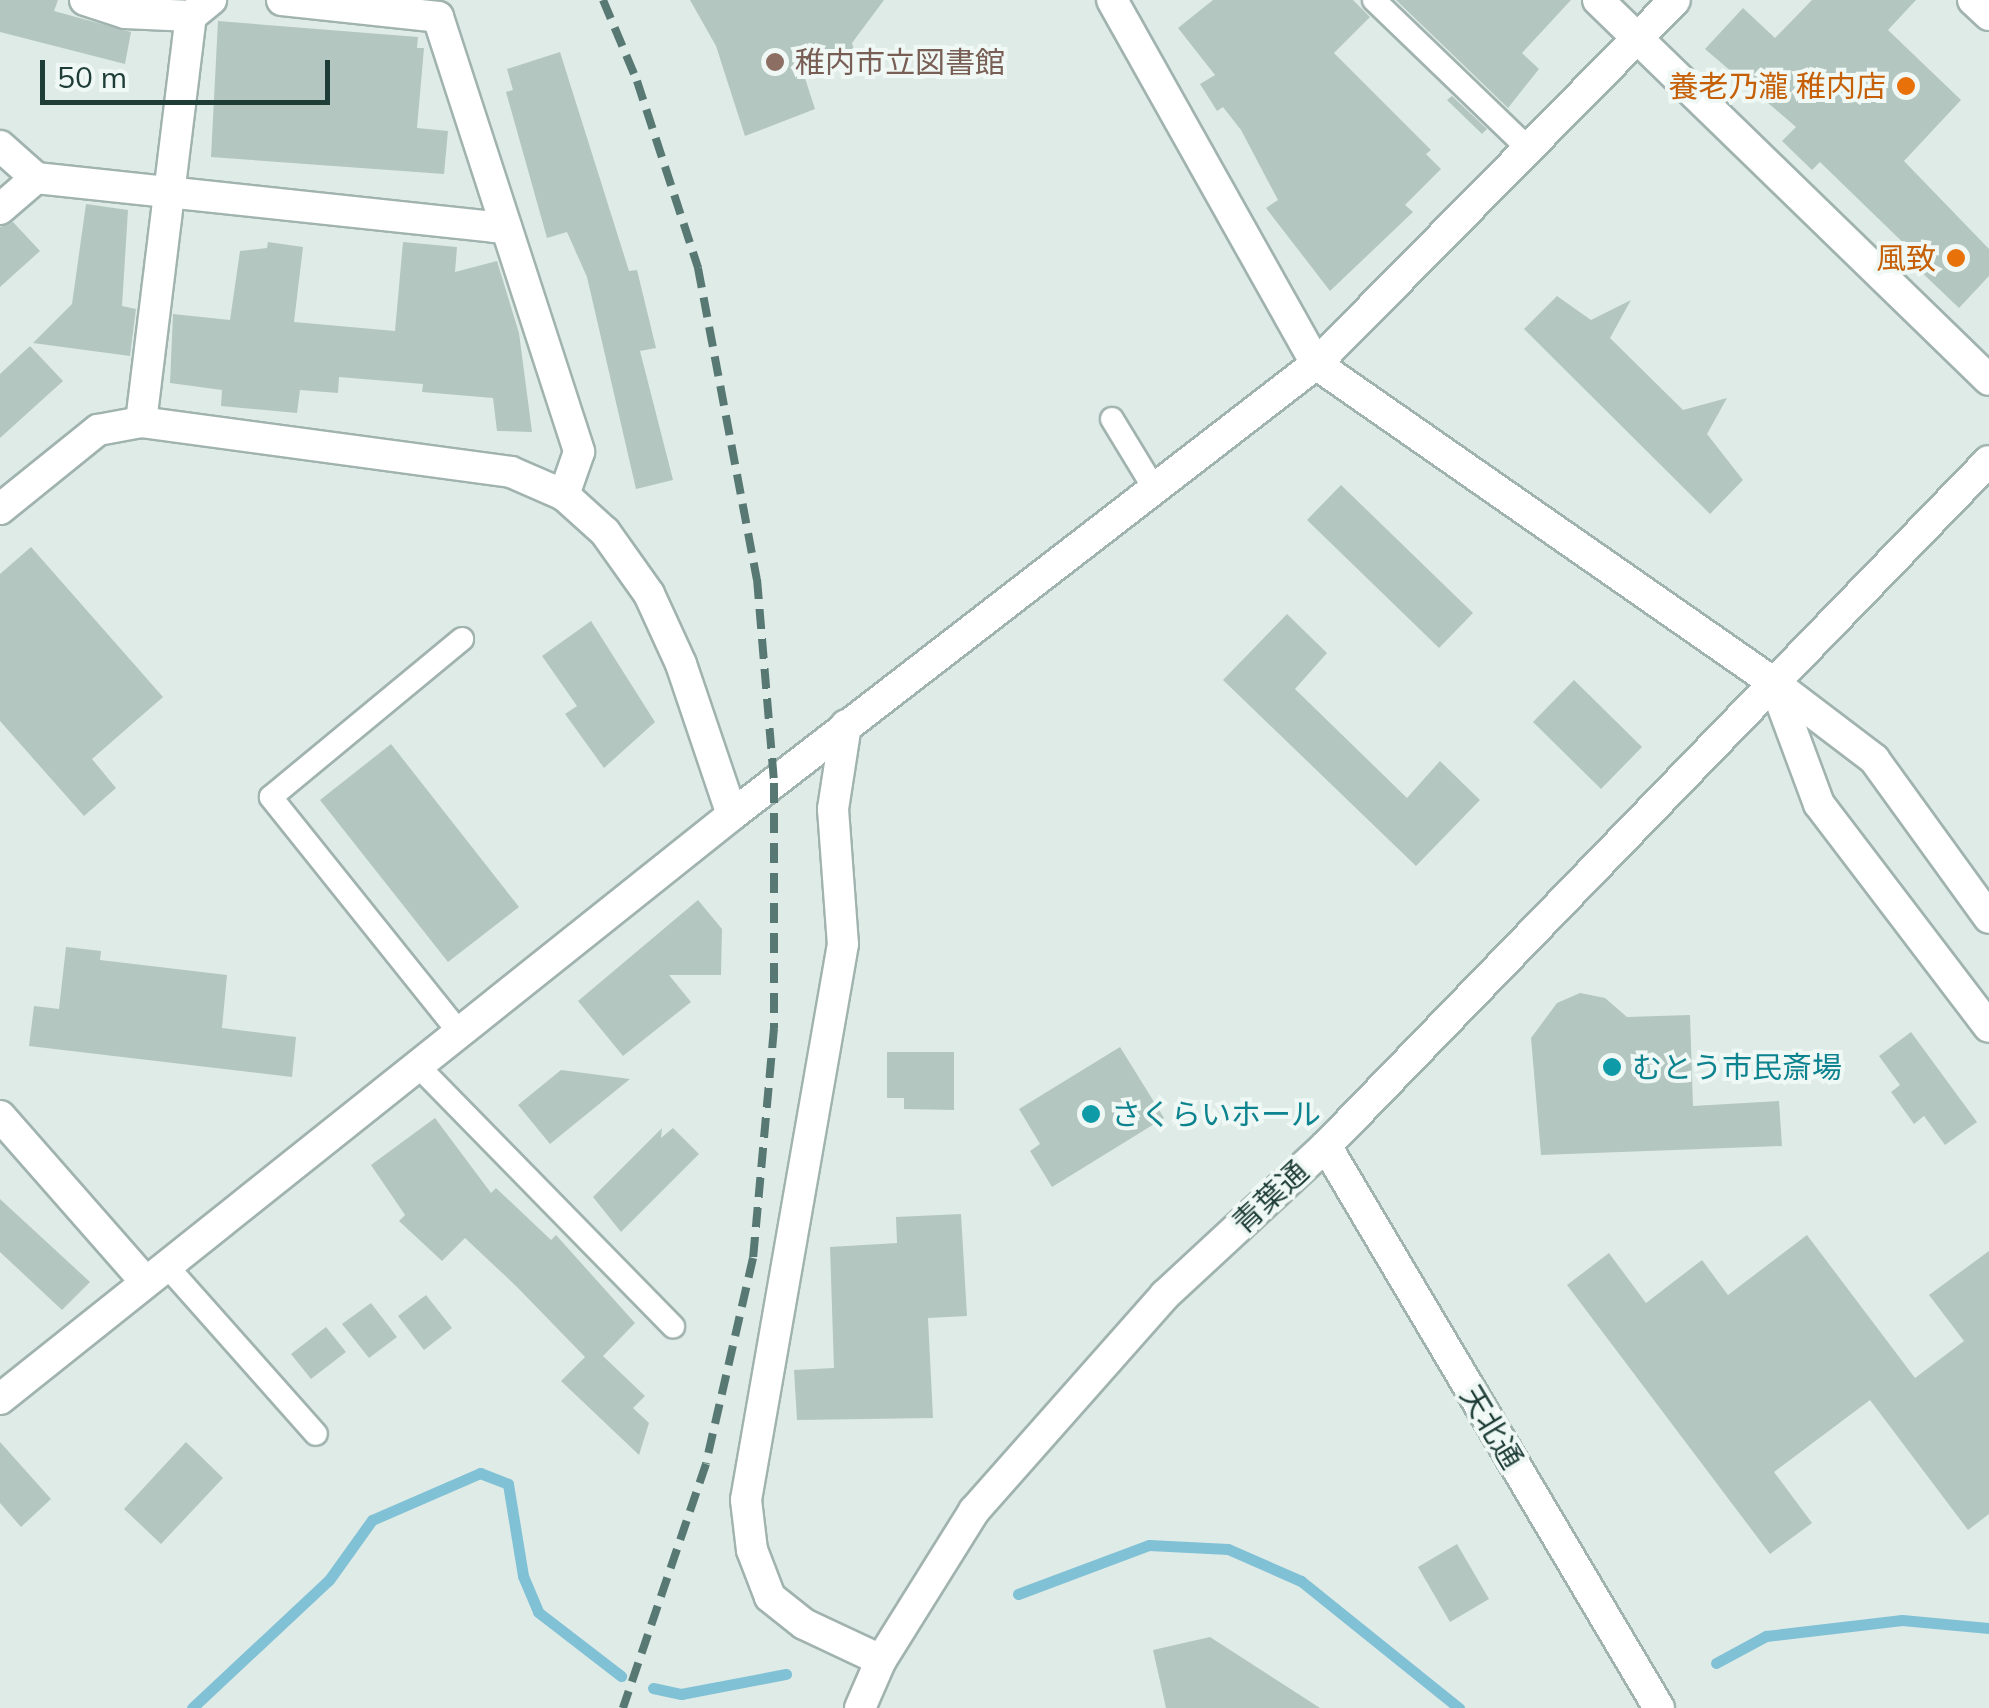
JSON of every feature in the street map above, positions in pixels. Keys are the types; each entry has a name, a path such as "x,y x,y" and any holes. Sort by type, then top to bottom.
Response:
{"street":[{"path":"84,0 125,13 201,8 171,193 141,422"},
{"path":"282,0 438,17 579,452 564,496"},
{"path":"1112,0 1316,364 1774,683 1874,760 1989,918"},
{"path":"1598,0 1989,380"},
{"path":"0,1399 732,815 1316,364 1675,0"},
{"path":"1973,0 1989,15"},
{"path":"0,146 36,178 506,228"},
{"path":"0,209 36,178"},
{"path":"0,509 98,430 141,422 510,472 564,496 604,532 649,594 681,664 732,815"},
{"name":"青葉通","path":"860,1708 881,1660 974,1511 1165,1295 1326,1146 1989,461"},
{"path":"1774,683 1819,804 1989,1026"},
{"path":"846,726 833,809 843,944 746,1500 752,1550 770,1597 804,1624 881,1660"},
{"path":"0,1116 155,1272"},
{"name":"天北通","path":"1326,1146 1659,1708"}],"lane":[{"path":"1374,0 1528,148"},
{"path":"1112,418 1154,488"},
{"path":"458,1032 271,798 462,639"},
{"path":"417,1064 673,1326"},
{"path":"155,1272 316,1434"}],"building":[{"path":"0,0 58,0 54,11 131,32 125,64 0,32"},
{"name":"稚内市立図書館","path":"690,0 884,0 852,43 855,53 803,72 815,109 745,136 716,46"},
{"path":"1213,0 1353,0 1370,17 1334,53 1431,150 1426,154 1441,169 1405,205 1413,212 1330,291 1266,208 1278,200 1241,130 1223,107 1217,111 1200,84 1215,75 1178,28"},
{"path":"1396,0 1571,0 1522,53 1539,69 1508,108"},
{"path":"1812,0 1916,0 1888,30 1961,100 1904,161 1989,249 1989,276 1959,308 1915,266 1921,260 1820,162 1812,170 1782,141 1796,127 1705,49 1743,8 1775,38"},
{"path":"218,21 418,37 417,48 424,48 417,128 448,131 444,174 211,157"},
{"path":"560,52 629,271 637,270 656,348 640,351 673,480 636,489 587,277 567,232 547,238 506,92 513,90 507,69"},
{"path":"1452,96 1487,129 1482,134 1447,100"},
{"path":"86,204 128,210 122,306 136,309 130,356 33,343 72,304"},
{"path":"13,222 40,251 0,287 0,227"},
{"path":"268,242 303,247 294,322 395,331 403,242 457,247 455,272 497,261 519,333 532,432 497,431 493,398 422,392 423,384 339,377 338,393 300,390 297,413 221,406 222,390 170,383 173,314 230,320 240,251 267,248"},
{"path":"1557,296 1591,320 1631,300 1610,338 1683,410 1727,398 1707,434 1743,480 1710,514 1524,329"},
{"path":"30,346 63,381 0,438 0,374"},
{"path":"1341,485 1473,613 1439,648 1307,520"},
{"path":"31,547 163,697 92,759 116,788 84,816 0,721 0,574"},
{"path":"1287,614 1327,653 1295,689 1407,798 1440,761 1480,800 1416,866 1223,680"},
{"path":"591,621 655,722 604,768 565,714 577,706 542,656"},
{"path":"1574,680 1642,747 1601,789 1533,722"},
{"path":"391,744 519,907 448,962 320,800"},
{"path":"698,900 722,929 721,975 669,975 691,1002 623,1056 578,1001"},
{"path":"66,947 101,951 100,960 227,975 222,1028 296,1037 292,1077 29,1046 34,1006 59,1009"},
{"name":"むとう市民斎場","path":"1580,993 1605,998 1627,1017 1690,1015 1693,1106 1779,1101 1782,1146 1541,1155 1531,1038 1557,1003"},
{"path":"1911,1032 1977,1122 1945,1145 1924,1116 1914,1124 1891,1092 1900,1085 1879,1056"},
{"name":"さくらいホール","path":"1120,1047 1164,1118 1052,1187 1030,1151 1040,1144 1019,1109"},
{"path":"887,1052 954,1052 954,1110 904,1109 904,1098 887,1098"},
{"path":"561,1070 630,1079 550,1144 518,1105"},
{"path":"435,1118 491,1193 496,1188 551,1240 556,1235 635,1323 603,1356 645,1396 633,1408 649,1423 639,1455 561,1381 585,1357 516,1286 465,1238 442,1261 399,1221 405,1215 371,1165"},
{"path":"662,1128 661,1138 673,1128 699,1154 621,1232 593,1197"},
{"path":"0,1199 90,1282 62,1310 0,1252"},
{"path":"961,1214 967,1316 928,1318 933,1418 797,1420 794,1370 834,1368 830,1247 897,1243 896,1217"},
{"path":"1807,1235 1915,1378 1964,1341 1929,1295 1989,1251 1989,1514 1968,1530 1870,1400 1774,1472 1812,1523 1770,1554 1567,1285 1609,1253 1646,1303 1702,1260 1728,1295"},
{"path":"426,1295 452,1328 424,1350 398,1316"},
{"path":"371,1303 397,1337 369,1358 342,1324"},
{"path":"326,1327 346,1352 311,1379 291,1354"},
{"path":"0,1442 51,1499 21,1527 0,1503"},
{"path":"186,1442 223,1478 161,1544 124,1509"},
{"path":"1457,1544 1489,1599 1450,1622 1418,1567"},
{"path":"1210,1637 1320,1708 1166,1708 1153,1650"}],"waterway":[{"path":"192,1708 329,1580 372,1520 480,1473 508,1484 523,1576 538,1612 621,1676"},
{"path":"1018,1594 1149,1545 1228,1549 1301,1581 1459,1708"},
{"path":"1716,1663 1766,1636 1902,1620 1989,1628"},
{"path":"653,1688 681,1694 786,1674"}],"railway":[{"path":"603,0 637,81 698,268 757,579 774,783 774,1028 753,1258 706,1464 623,1708"}],"place":[{"name":"稚内市立図書館","path":"775,62"},
{"name":"養老乃瀧 稚内店","path":"1906,86"},
{"name":"風致","path":"1956,258"},
{"name":"むとう市民斎場","path":"1612,1067"},
{"name":"さくらいホール","path":"1091,1114"}]}
